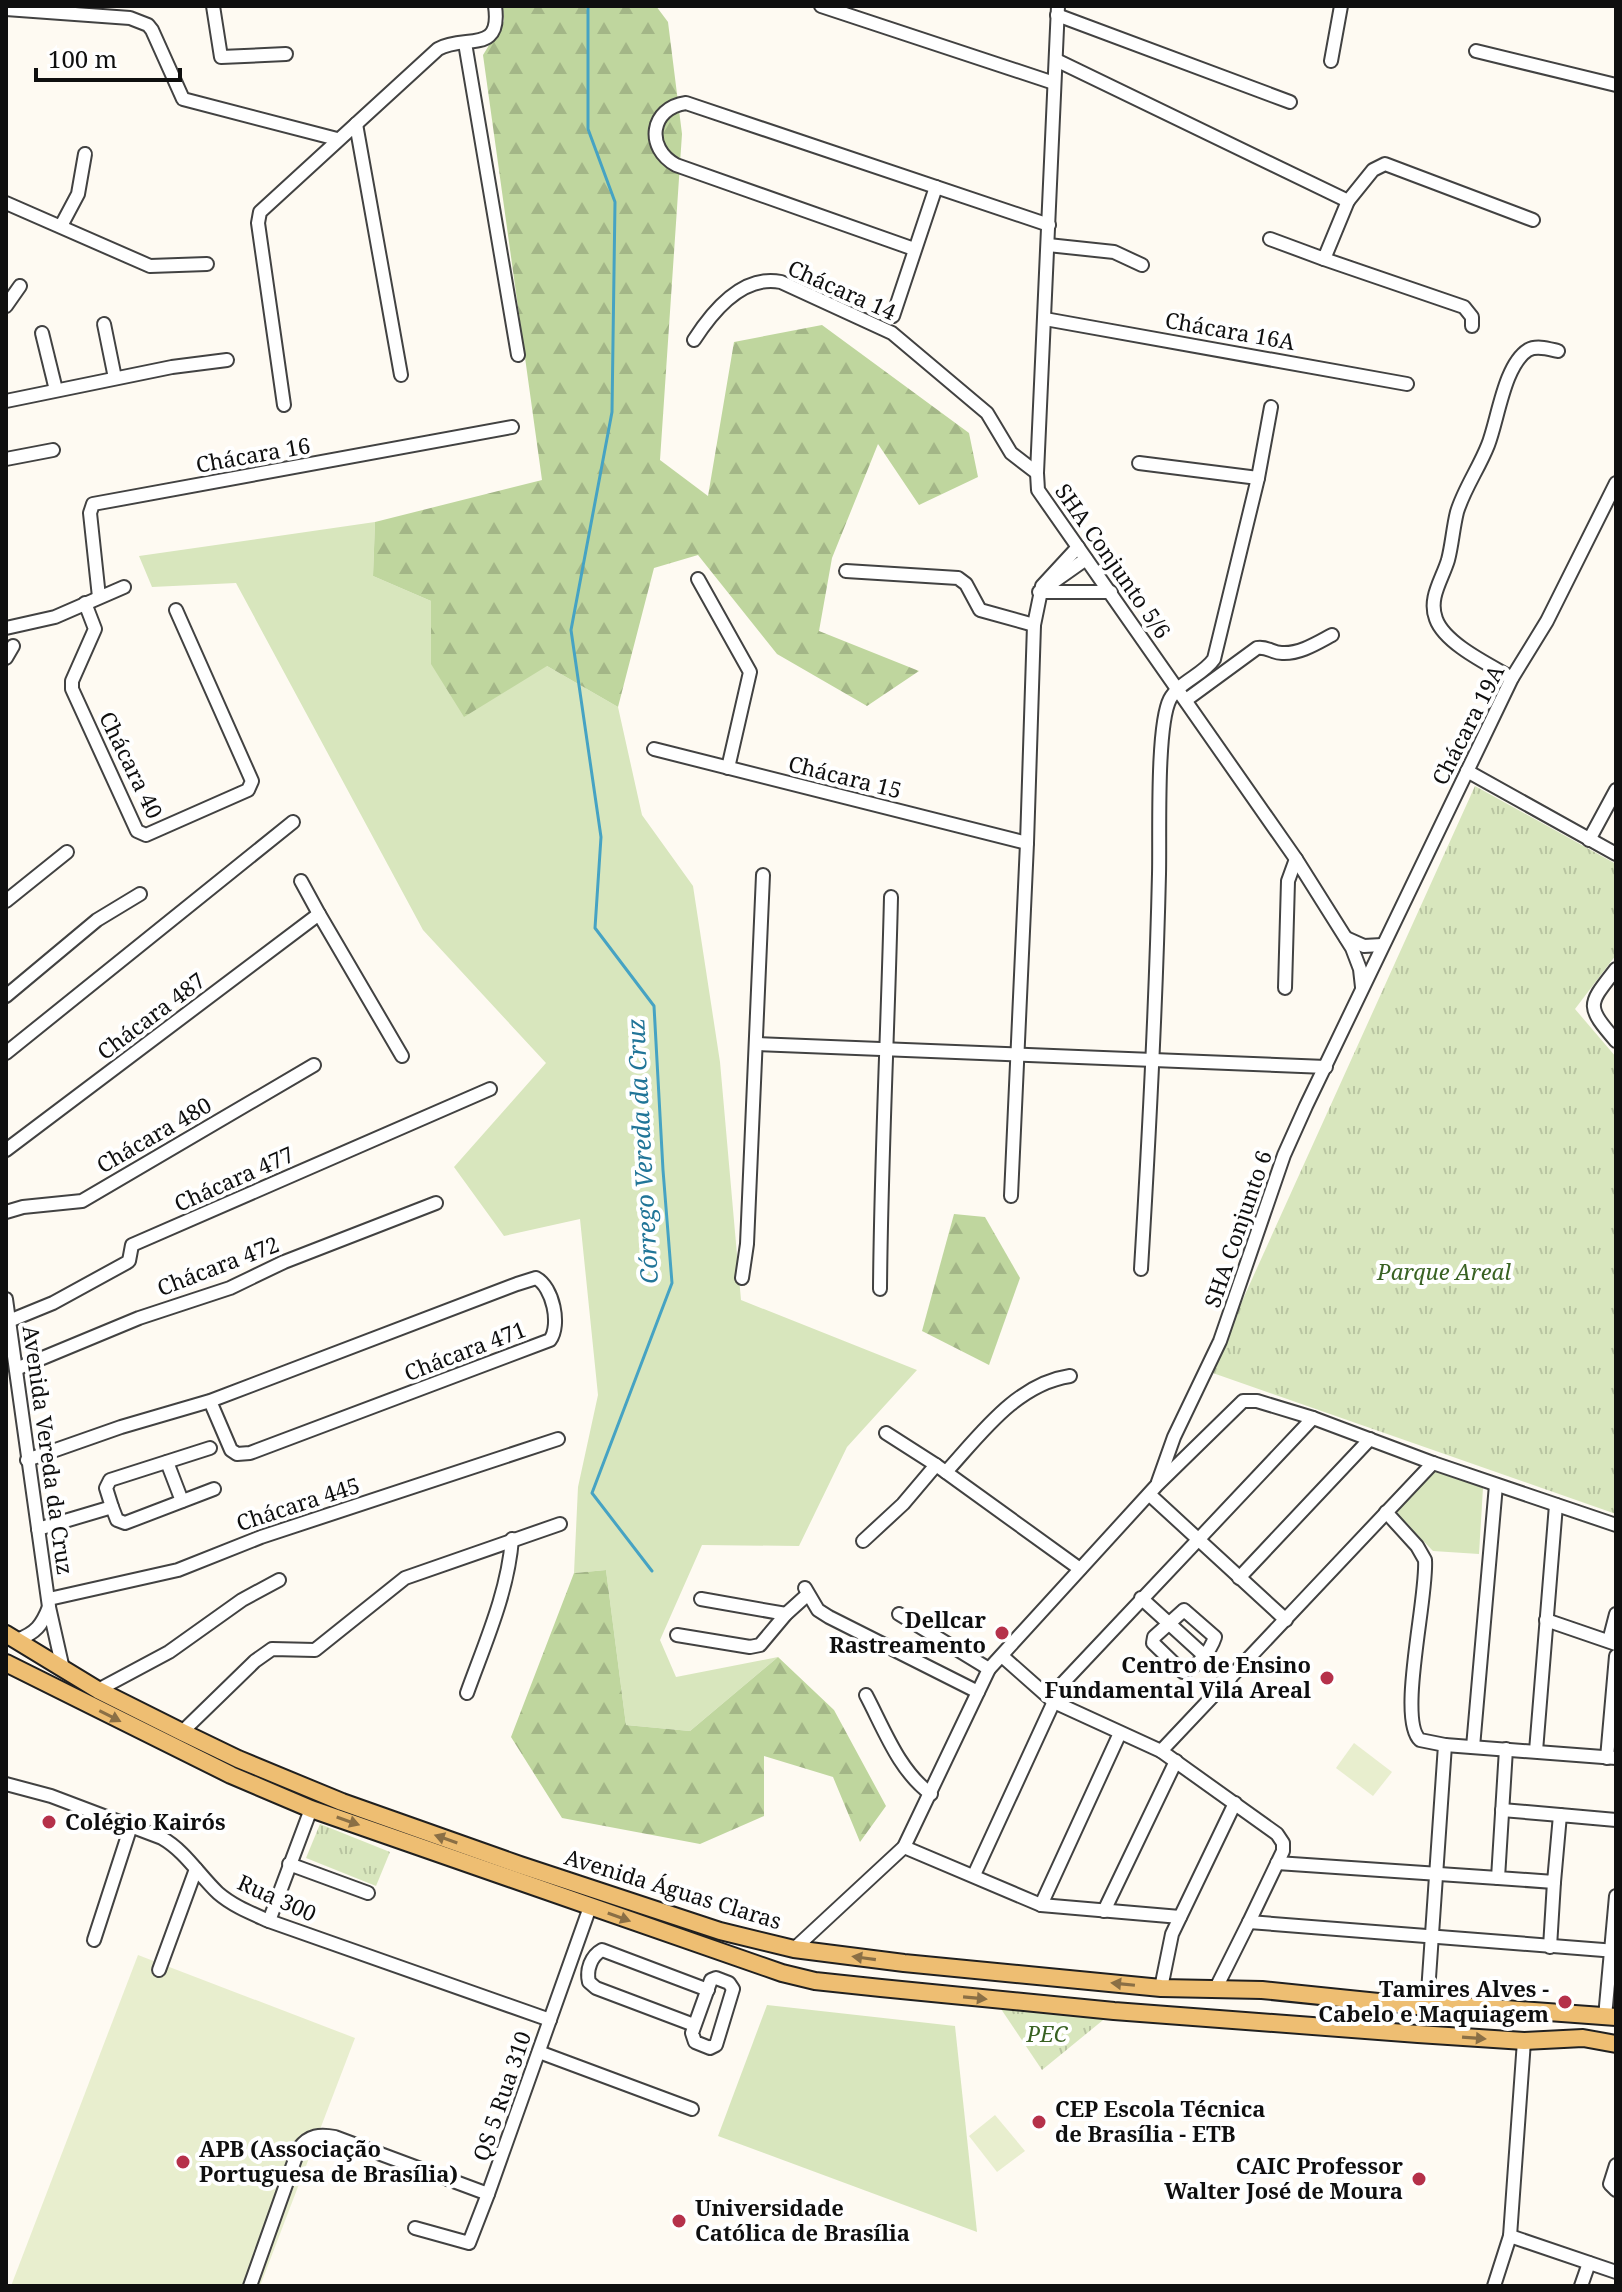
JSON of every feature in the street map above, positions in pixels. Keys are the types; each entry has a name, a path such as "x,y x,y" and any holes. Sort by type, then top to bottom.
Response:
{"main road":[{"name":"Avenida Águas Claras","path":"12,1637 98,1690 182,1732 234,1767 720,1931 802,1950 1161,1988 1262,1990 1427,2007 1465,2006 1611,2017"},
{"name":"Avenida Águas Claras","path":"6,1663 234,1767 311,1809 736,1959 815,1981 1114,2011 1524,2041 1583,2038 1616,2044"},
{"path":"41,1681 57,1678 63,1669"},
{"path":"736,1959 746,1936"},
{"path":"897,1990 905,1978 904,1963"},
{"path":"1257,2020 1266,2005 1262,1990"},
{"path":"1308,2026 1304,2012 1312,1996"}],"street":[{"path":"213,6 221,57 286,54"},
{"path":"284,405 257,217 337,139 438,49 485,39 492,34 497,22 495,6"},
{"path":"821,6 1054,83"},
{"path":"1331,61 1341,6"},
{"path":"6,9 142,21 152,30 183,99 337,139"},
{"path":"1058,10 1290,102"},
{"name":"SHA Conjunto 5/6","path":"1058,10 1037,473 1041,497 1111,592 1296,859 1346,938 1360,969 1362,988"},
{"path":"465,43 518,355"},
{"path":"1476,51 1616,85"},
{"path":"1056,60 1348,201"},
{"path":"914,249 690,171 667,160 657,147 655,136 658,122 674,105 686,103 1049,225"},
{"path":"356,124 401,375"},
{"path":"61,226 78,194 85,154"},
{"path":"1324,259 1348,201 1373,170 1385,164 1533,220"},
{"path":"893,316 936,187"},
{"path":"6,203 150,266 207,264"},
{"path":"1270,239 1464,307 1472,317 1472,326"},
{"path":"1048,245 1114,252 1142,265"},
{"name":"Chácara 14","path":"694,340 715,311 738,291 767,281 781,282 892,333 987,413 1011,453 1037,473"},
{"path":"6,306 20,286"},
{"name":"Chácara 16A","path":"1045,319 1407,384"},
{"path":"104,324 115,378"},
{"path":"42,333 56,390"},
{"path":"1512,678 1467,652 1440,626 1435,617 1433,597 1447,562 1457,513 1489,442 1517,361 1528,350 1537,347 1558,351"},
{"path":"6,401 115,378 227,360"},
{"path":"1182,695 1214,659 1258,478 1271,407"},
{"name":"Chácara 16","path":"99,597 90,513 93,504 512,427"},
{"path":"6,459 53,450"},
{"path":"1139,463 1258,478"},
{"name":"Chácara 19A","path":"1362,988 1512,678 1547,621 1616,483"},
{"path":"1011,1196 1034,625 1039,592 1078,547"},
{"path":"1039,592 1086,559"},
{"path":"846,571 958,578 966,584 980,610 1034,625"},
{"path":"698,579 750,672 728,768"},
{"path":"6,628 55,617 124,587"},
{"path":"1039,592 1111,592"},
{"name":"Chácara 40","path":"85,603 95,629 72,681 72,689 137,831 146,835 248,790 252,781 176,610"},
{"path":"1141,1269 1153,1060 1163,734 1169,701 1257,648 1262,646 1284,653 1308,648 1332,635"},
{"name":"Chácara 15","path":"654,749 1027,843"},
{"path":"1467,771 1616,854"},
{"path":"1589,840 1616,790"},
{"path":"6,1053 293,822"},
{"path":"6,901 67,852"},
{"path":"1285,988 1288,881 1296,859"},
{"path":"742,1278 747,1244 763,875"},
{"path":"301,881 402,1056"},
{"path":"6,996 97,920 140,894"},
{"path":"880,1289 891,897"},
{"name":"Chácara 487","path":"6,1150 319,914"},
{"path":"1346,938 1364,946 1382,945"},
{"path":"1616,969 1595,996 1592,1005 1600,1023 1616,1041"},
{"name":"SHA Conjunto 6","path":"1153,1490 1220,1341 1284,1155 1362,988"},
{"path":"756,1044 1326,1067"},
{"name":"Chácara 480","path":"6,1212 23,1207 82,1201 314,1065"},
{"name":"Chácara 477","path":"9,1321 53,1303 126,1263 132,1245 490,1089"},
{"name":"Chácara 472","path":"16,1369 139,1318 230,1288 284,1262 436,1203"},
{"name":"Chácara 471","path":"27,1460 121,1427 210,1401 517,1284 536,1278 544,1283 548,1291 555,1329 550,1340 250,1453 237,1454 231,1450 210,1401"},
{"name":"Avenida Vereda da Cruz","path":"6,1299 49,1603 63,1669"},
{"path":"863,1541 1015,1401 1041,1383 1070,1376"},
{"path":"802,1950 811,1934 904,1847 989,1669 1153,1490 1243,1401 1257,1401 1313,1418 1433,1463 1616,1525"},
{"path":"974,1875 1062,1684 1313,1418"},
{"path":"886,1433 941,1468 1080,1569"},
{"name":"Chácara 445","path":"49,1603 178,1570 261,1537 558,1439"},
{"path":"1239,1578 1370,1439"},
{"path":"210,1448 110,1480 106,1488 117,1520 125,1523 214,1489"},
{"path":"167,1462 182,1501"},
{"path":"1161,1751 1433,1463"},
{"path":"1473,1747 1496,1485"},
{"path":"1153,1490 1239,1578 1286,1620"},
{"path":"1536,1751 1556,1505"},
{"path":"38,1529 112,1507"},
{"path":"1386,1512 1417,1546 1425,1560 1412,1689 1413,1730 1420,1740 1445,1745 1612,1758 1616,1656"},
{"path":"182,1732 264,1653 282,1648 315,1650 394,1584 560,1524"},
{"path":"467,1693 495,1617 512,1539"},
{"path":"98,1690 169,1652 242,1600 279,1580"},
{"path":"677,1635 750,1647 760,1645 806,1592 818,1610 839,1623 978,1692"},
{"path":"1141,1598 1230,1679"},
{"path":"701,1599 786,1614"},
{"name":"Avenida Vereda da Cruz","path":"12,1637 32,1635 42,1624 49,1603"},
{"path":"1181,1611 1190,1613 1215,1637 1204,1656 1187,1672 1179,1669 1153,1643 1154,1637 1167,1624 1181,1611"},
{"path":"899,1614 989,1669"},
{"path":"1546,1620 1612,1642 1616,1614"},
{"path":"1002,1656 1054,1702 1161,1751 1281,1838 1284,1847 1215,1990"},
{"path":"866,1695 899,1759 931,1794"},
{"path":"1041,1905 1120,1733"},
{"path":"1427,2007 1445,1745"},
{"path":"1498,1878 1506,1749"},
{"path":"1104,1911 1176,1761"},
{"name":"Rua 300","path":"6,1784 51,1796 172,1844 218,1893 236,1907 550,2020"},
{"path":"1161,1988 1172,1934 1235,1803"},
{"path":"269,1921 311,1809"},
{"path":"1502,1810 1616,1820"},
{"path":"1550,1947 1560,1815"},
{"path":"94,1940 131,1826"},
{"path":"904,1847 1041,1905 1180,1917"},
{"path":"1277,1863 1554,1882"},
{"path":"289,1864 368,1893"},
{"path":"159,1970 196,1869"},
{"path":"1611,2017 1616,1896"},
{"name":"QS 5 Rua 310","path":"250,2286 299,2148 308,2138 324,2135 335,2137 488,2194 590,1907"},
{"path":"1249,1922 1614,1951"},
{"path":"694,2025 596,1988 589,1982 589,1967 602,1950 708,1990"},
{"path":"571,1961 589,1967"},
{"path":"716,1978 729,1983 733,1989 714,2047 693,2041 694,2025 711,1980 716,1978"},
{"path":"1494,2286 1510,2236 1524,2041"},
{"path":"539,2052 692,2109"},
{"path":"1616,2165 1610,2184 1616,2190"},
{"path":"415,2228 469,2243 488,2194"},
{"path":"1510,2236 1616,2272"},
{"path":"1581,2286 1589,2263"}],"green space":[{"path":"503,6 656,6 668,22 682,134 660,460 708,496 734,342 822,325 969,433 978,477 919,505 878,444 832,558 819,631 919,671 867,706 777,654 698,555 654,568 618,707 547,666 464,717 431,664 431,601 373,576 375,522 542,480 483,55 504,21"},
{"path":"375,522 373,576 431,601 431,664 547,666 618,707 642,815 693,886 720,1062 741,1300 917,1370 847,1447 799,1546 702,1545 660,1640 676,1677 778,1657 690,1731 626,1725 606,1570 574,1573 578,1487 598,1395 580,1219 504,1236 454,1167 546,1063 423,930 236,583 152,587 139,556"},
{"name":"Parque Areal","path":"1475,786 1616,864 1616,955 1575,1009 1616,1057 1616,1514 1210,1372"},
{"path":"954,1214 985,1217 1020,1278 989,1365 922,1331"},
{"path":"1437,1471 1483,1488 1479,1554 1433,1551 1398,1515 1398,1509 1431,1473"},
{"path":"606,1570 626,1725 690,1731 778,1657 834,1710 886,1806 860,1842 833,1777 764,1756 764,1816 700,1844 562,1818 511,1737 574,1573"},
{"path":"1354,1743 1392,1772 1373,1796 1336,1768"},
{"path":"320,1824 390,1852 376,1886 306,1858"},
{"name":"APB (Associação Portuguesa de Brasília)","path":"138,1955 355,2038 260,2286 11,2286"},
{"path":"767,2005 955,2026 977,2232 718,2136"},
{"name":"PEC","path":"999,2006 1108,2016 1042,2070"},
{"path":"995,2115 1025,2151 997,2172 969,2136"}],"waterway":[{"name":"Córrego Vereda da Cruz","path":"588,6 588,129 615,202 612,412 571,630 601,837 595,928 654,1006 672,1283 592,1493 652,1571"}],"place":[{"name":"Dellcar Rastreamento","path":"1002,1633"},
{"name":"Centro de Ensino Fundamental Vila Areal","path":"1327,1678"},
{"name":"Colégio Kairós","path":"49,1822"},
{"name":"Tamires Alves - Cabelo e Maquiagem","path":"1565,2002"},
{"name":"CEP Escola Técnica de Brasília - ETB","path":"1039,2122"},
{"name":"APB (Associação Portuguesa de Brasília)","path":"183,2162"},
{"name":"CAIC Professor Walter José de Moura","path":"1419,2179"},
{"name":"Universidade Católica de Brasília","path":"679,2221"}]}
